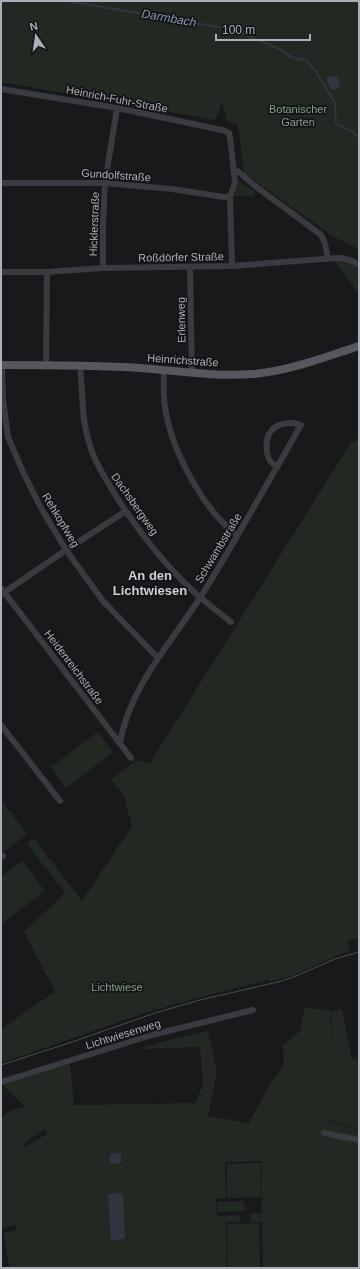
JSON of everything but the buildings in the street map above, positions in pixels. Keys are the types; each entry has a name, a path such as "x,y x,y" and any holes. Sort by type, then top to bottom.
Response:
{"main road":[{"name":"Heinrichstraße","path":"2,365 140,368 232,375 254,374 279,370 359,346"}],"street":[{"name":"Heinrich-Fuhr-Straße","path":"1,89 117,108 222,130 229,133 235,171"},
{"name":"Hicklerstraße","path":"103,268 105,183 117,108"},
{"path":"232,266 230,196 235,182 235,171 239,172 255,186 320,234 326,245 328,259"},
{"name":"Gundolfstraße","path":"1,183 105,183 172,189 224,197 230,196"},
{"name":"Roßdörfer Straße","path":"1,272 47,272 103,268 232,266 345,258 359,265"},
{"name":"Erlenweg","path":"190,267 192,372"},
{"path":"46,366 47,272"},
{"name":"Rehkopfweg","path":"2,365 3,400 8,437 41,508 66,550 103,601 158,658"},
{"name":"Dachsbergweg","path":"80,366 82,410 89,442 102,474 126,511 154,549 191,590 231,622"},
{"path":"164,370 164,395 168,419 184,465 204,499 237,535"},
{"name":"Schwambstraße","path":"120,743 124,721 135,695 158,658 200,597 289,447 301,426 292,423 281,424 271,430 267,441 267,452 270,462 277,467"},
{"path":"2,592 126,511"},
{"name":"Heidenreichstraße","path":"2,592 131,758"},
{"path":"1,725 60,801"},
{"name":"Lichtwiesenweg","path":"1,1082 152,1035 253,1010"},
{"path":"324,1133 359,1140"}],"green space":[{"name":"Botanischer Garten","path":"1,1 353,1 359,3 359,250 334,237 244,173 237,124 227,121 223,101 215,120 1,82"},
{"path":"238,181 255,191 253,197 234,196"},
{"path":"341,260 354,265 359,270 358,293 334,261"},
{"name":"Lichtwiese","path":"359,439 359,938 347,941 350,951 294,975 208,995 145,1013 1,1063 1,1029 55,991 24,932 65,893 27,844 34,838 82,901 132,826 124,796 111,780 136,760 150,763 350,444"},
{"path":"98,732 113,752 66,788 51,767"},
{"path":"1,800 27,834 1,854"},
{"path":"22,861 45,891 1,924 1,877"},
{"path":"305,1007 331,1011 330,1081 332,1011 342,1009 352,1060 359,1058 359,1129 329,1121 359,1130 359,1268 263,1268 262,1222 251,1222 250,1214 261,1213 262,1216 261,1161 225,1162 226,1198 216,1199 217,1216 241,1215 240,1222 226,1222 227,1268 6,1268 9,1266 4,1233 15,1231 16,1225 1,1228 1,1118 10,1111 29,1105 23,1105 1,1084 70,1063 74,1105 195,1103 203,1085 200,1047 140,1049 165,1041 208,1031 217,1072 208,1116 249,1123 273,1079 284,1065 283,1045 300,1031","holes":["46,1129 47,1134 21,1149 27,1141"]},
{"path":"260,1163 261,1197 227,1198 227,1164"},
{"path":"244,1201 245,1211 218,1212 217,1202"},
{"path":"259,1223 260,1268 228,1268 227,1224"}],"shaded area":[{"path":"335,76 338,78 340,85 337,89 332,90 326,80 328,77"},
{"path":"121,1153 121,1163 110,1164 110,1154"},
{"path":"123,1193 125,1239 111,1240 108,1194"}],"waterway":[{"name":"Darmbach","path":"68,1 224,28 239,32 282,50 291,57 307,61 316,72 335,103 336,124 352,131 359,138"}],"tram line":[{"path":"1,1065 155,1013 200,1000 282,981 335,959 359,952"}],"district":[{"name":"An den Lichtwiesen","path":"150,582"}]}
